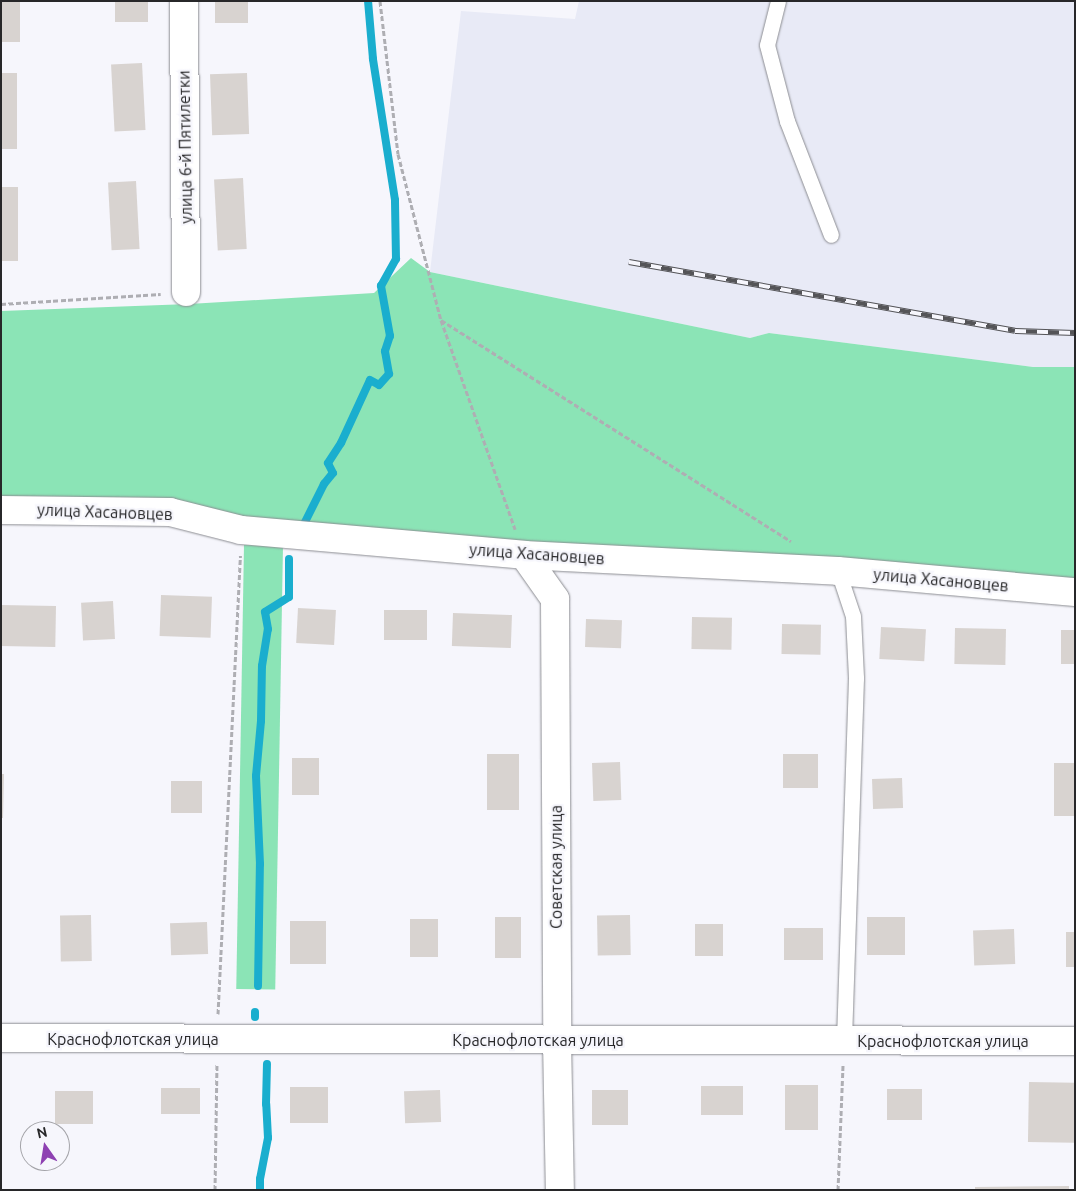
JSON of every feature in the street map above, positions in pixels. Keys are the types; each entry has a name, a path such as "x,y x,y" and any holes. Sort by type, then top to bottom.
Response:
{"street":[{"name":"улица 6-й Пятилетки","path":"184,1 186,292"},
{"name":"улица Хасановцев","path":"1,510 170,512 242,530 524,555 838,571 1075,592"},
{"name":"Советская улица","path":"524,555 555,599 556,1040 560,1190"},
{"name":"Краснофлотская улица","path":"1,1038 1075,1041"}],"lane":[{"path":"778,1 767,46 787,121 830,234"},
{"path":"838,571 853,616 856,678 844,1040"}],"path":[{"path":"380,1 398,154 441,320 524,555"},
{"path":"1,304 186,292"},
{"path":"441,320 797,545"},
{"path":"215,1190 217,1039 242,530"},
{"path":"838,1190 844,1040"}],"shaded area":[{"path":"579,1 1075,1 1075,367 1033,367 769,333 750,338 430,272 461,11 575,19"}],"green space":[{"path":"411,258 430,272 750,338 769,333 1033,367 1075,367 1075,584 1,507 1,311 189,304 374,293"},
{"path":"244,545 283,546 275,990 236,989"}],"building":[{"path":"1,1 20,1 20,42 1,42"},
{"path":"115,1 148,1 148,22 115,22"},
{"path":"215,1 248,1 248,23 215,23"},
{"path":"142,63 146,130 115,132 111,65"},
{"path":"1,73 17,73 17,149 1,149"},
{"path":"247,73 249,134 212,135 210,74"},
{"path":"243,178 247,249 218,250 214,180"},
{"path":"136,181 140,249 112,250 108,182"},
{"path":"1,187 18,187 18,261 1,261"},
{"path":"161,595 212,597 211,638 160,636"},
{"path":"113,601 115,639 83,641 81,603"},
{"path":"1,605 56,606 55,647 1,646"},
{"path":"298,608 336,610 334,645 296,643"},
{"path":"384,610 427,610 427,640 384,640"},
{"path":"453,613 512,615 511,648 452,646"},
{"path":"692,617 732,618 731,650 691,649"},
{"path":"586,619 622,620 621,648 585,647"},
{"path":"782,624 821,625 820,655 781,654"},
{"path":"881,627 926,629 924,661 879,659"},
{"path":"955,628 1006,629 1005,665 954,664"},
{"path":"1061,630 1075,630 1075,664 1061,664"},
{"path":"487,754 519,754 519,810 487,810"},
{"path":"783,754 818,754 818,788 783,788"},
{"path":"292,758 319,758 319,795 292,795"},
{"path":"620,762 621,800 593,801 592,763"},
{"path":"1054,763 1075,763 1075,816 1054,816"},
{"path":"1,774 4,774 3,818 1,818"},
{"path":"902,778 903,808 873,809 872,779"},
{"path":"171,781 202,781 202,813 171,813"},
{"path":"91,915 92,961 61,962 60,916"},
{"path":"630,915 631,955 598,956 597,916"},
{"path":"495,917 521,917 521,958 495,958"},
{"path":"867,917 905,917 905,955 867,955"},
{"path":"410,919 438,919 438,957 410,957"},
{"path":"290,921 326,921 326,964 290,964"},
{"path":"207,922 208,954 171,955 170,923"},
{"path":"695,924 723,924 723,956 695,956"},
{"path":"784,928 823,928 823,960 784,960"},
{"path":"1014,929 1015,964 974,965 973,930"},
{"path":"1066,932 1075,932 1075,967 1066,967"},
{"path":"1029,1082 1075,1083 1074,1143 1028,1142"},
{"path":"785,1085 818,1085 818,1130 785,1130"},
{"path":"701,1086 743,1086 743,1115 701,1115"},
{"path":"290,1087 328,1087 328,1123 290,1123"},
{"path":"161,1088 200,1088 200,1114 161,1114"},
{"path":"887,1089 922,1089 922,1120 887,1120"},
{"path":"440,1090 441,1122 405,1123 404,1091"},
{"path":"592,1090 628,1090 628,1125 592,1125"},
{"path":"55,1091 93,1091 93,1124 70,1124 70,1121 55,1121"},
{"path":"1069,1186 1069,1190 975,1190 975,1187"}],"waterway":[{"path":"304,524 324,484 333,473 328,463 341,443 370,380 379,385 389,374 385,351 390,336 381,286 396,259 395,200 373,59 368,1"},
{"path":"258,986 260,864 256,776 261,721 262,666 268,629 265,612 289,597 289,559"},
{"path":"255,1012 255,1017"},
{"path":"260,1190 260,1179 268,1138 266,1104 267,1064"}],"railway":[{"path":"629,262 1015,331 1075,333"}]}
